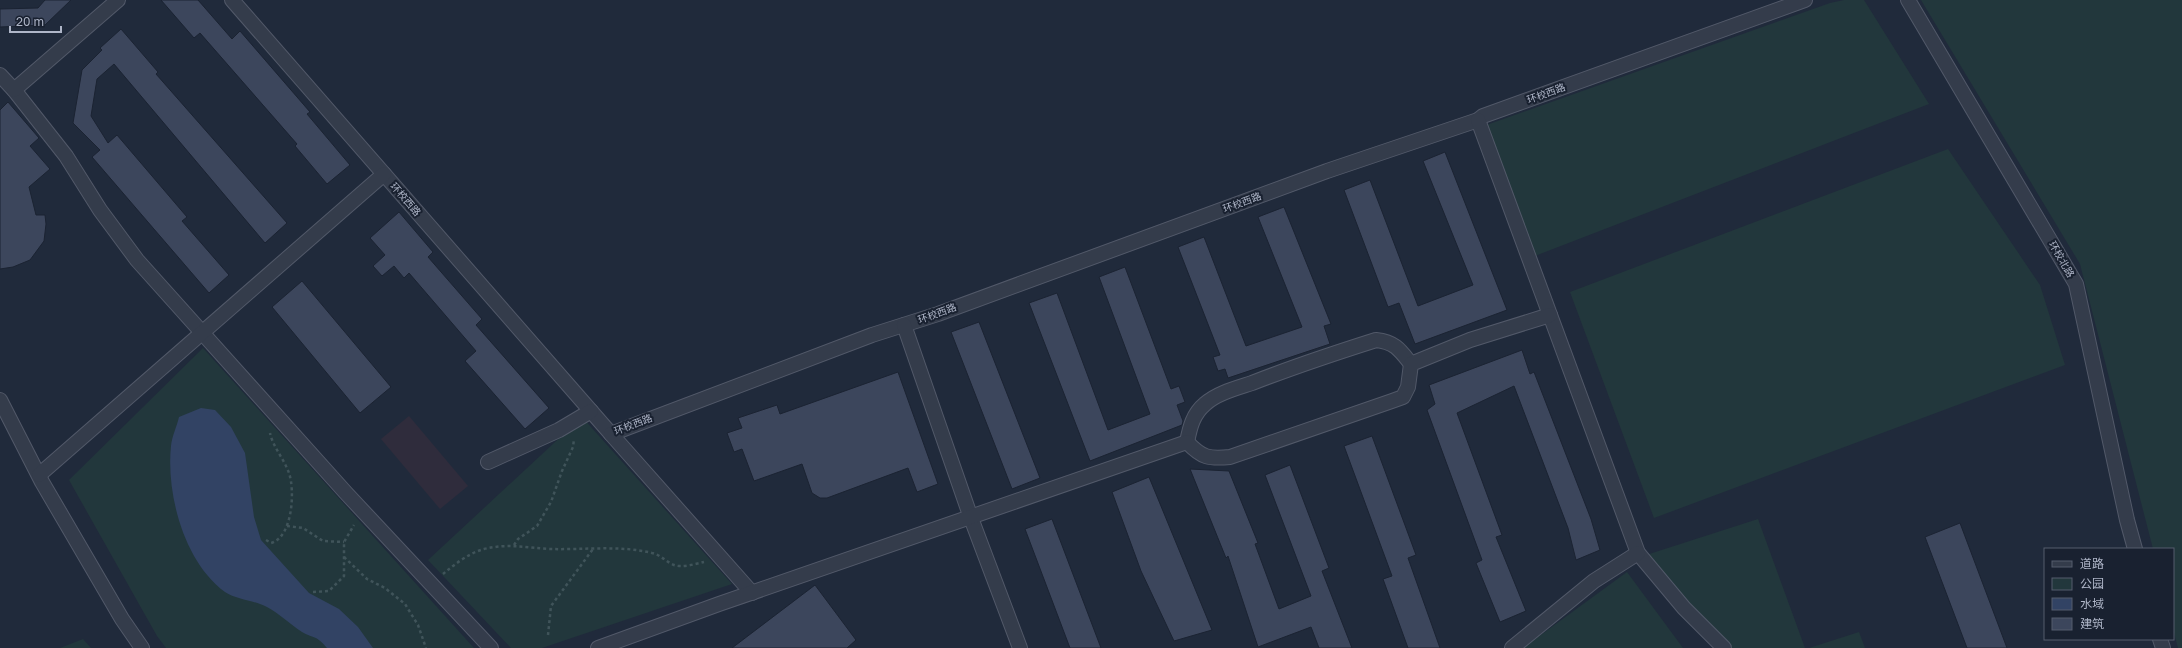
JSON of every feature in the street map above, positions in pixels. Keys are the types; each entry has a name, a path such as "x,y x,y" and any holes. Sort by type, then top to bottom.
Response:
{"street":[{"path":"14,90 118,0"},
{"name":"环校西路","path":"232,0 611,434 682,405 1327,171 1478,120 1483,116 1805,0"},
{"name":"环校北路","path":"1908,0 2076,284 2127,520 2136,548"},
{"path":"0,75 14,90 66,156 100,210 137,260 346,492 491,648"},
{"path":"1478,120 1638,552 1684,608 1724,648"},
{"path":"39,475 203,334 384,174"},
{"path":"1411,364 1470,340 1550,314"},
{"path":"904,325 971,518 1020,648"},
{"path":"1376,340 1390,342 1402,352 1411,364 1408,387 1403,396 1392,401 1230,457 1210,459 1196,451 1187,442 1190,426 1195,415 1205,404 1235,389 1305,364 1376,340"},
{"path":"0,400 39,475 122,619 142,648"},
{"path":"488,462 591,411"},
{"path":"611,434 721,556 752,593"},
{"path":"598,648 1187,442"},
{"path":"1512,648 1594,581 1638,552"}],"path":[{"path":"514,545 518,539 536,526 551,502 562,471 573,447 575,420"},
{"path":"266,540 271,542 280,539 287,526 291,509 289,472 273,442 270,431 272,428"},
{"path":"313,592 333,589 344,576 344,542 356,523"},
{"path":"287,526 303,528 323,541 344,542"},
{"path":"442,574 463,559 482,550 514,545 550,549 593,548 654,553 674,565 686,566 721,556"},
{"path":"548,635 551,606 593,548"},
{"path":"344,557 367,579 385,588 405,604 420,629 426,648"}],"shaded area":[{"path":"409,416 468,486 440,509 381,439"}],"green space":[{"path":"1844,0 1864,0 1929,104 1527,259 1478,128 1830,3"},
{"path":"1921,0 2182,0 2182,648 2178,648 2174,633 2174,548 2153,548 2080,264"},
{"path":"1948,149 2040,285 2065,365 1654,518 1570,292"},
{"path":"203,348 474,648 166,648 157,636 69,480"},
{"path":"582,417 732,584 542,648 511,648 428,560"},
{"path":"1758,519 1805,648 1722,648 1643,556"},
{"path":"1627,572 1683,648 1523,648"},
{"path":"1859,632 1865,648 1809,648"},
{"path":"83,639 91,648 60,648"}],"water":[{"path":"201,408 215,410 231,427 245,453 254,517 261,540 309,593 339,609 358,627 373,648 327,648 318,639 302,632 267,607 235,597 225,592 211,579 199,563 181,526 175,505 170,465 171,446 179,417"}],"building":[{"path":"45,0 71,0 45,25 0,27 0,9 38,8"},
{"path":"161,0 198,0 232,39 240,31 310,112 307,114 350,165 327,184 295,146 297,144 200,33 194,38"},
{"path":"121,29 158,72 156,74 287,223 265,243 114,64 97,79 91,116 108,143 117,135 187,217 182,221 229,275 209,293 92,157 100,150 73,123 82,70 102,50 100,48"},
{"path":"8,102 39,138 30,146 50,169 29,187 36,215 45,215 46,224 44,241 30,260 13,267 0,269 0,110"},
{"path":"1445,152 1507,310 1415,344 1399,303 1388,307 1344,190 1370,180 1418,306 1473,285 1423,161"},
{"path":"1284,207 1331,324 1324,326 1330,344 1228,378 1225,369 1218,371 1213,357 1220,355 1178,247 1204,237 1246,346 1302,327 1258,217"},
{"path":"399,212 433,252 428,257 482,319 476,325 549,408 525,429 465,361 476,351 409,273 404,278 394,266 382,276 373,266 385,255 370,238"},
{"path":"1125,267 1171,389 1179,386 1185,402 1177,405 1183,421 1182,425 1090,461 1029,303 1057,293 1108,430 1150,414 1099,277"},
{"path":"302,281 391,387 360,413 272,307"},
{"path":"979,322 1040,478 1012,489 951,332"},
{"path":"1522,350 1530,374 1534,372 1591,519 1600,550 1576,560 1568,528 1514,386 1457,413 1502,535 1496,537 1526,611 1500,622 1476,563 1482,560 1427,410 1435,404 1429,385"},
{"path":"898,372 938,484 917,492 908,468 827,498 820,498 812,493 802,464 754,481 742,449 734,452 727,433 742,428 738,418 777,405 780,414"},
{"path":"1372,436 1416,555 1408,558 1440,648 1408,648 1383,579 1392,576 1344,446"},
{"path":"1290,465 1329,568 1322,571 1352,648 1319,648 1311,627 1258,647 1228,556 1226,558 1190,469 1229,471 1258,543 1255,544 1279,609 1311,596 1265,475"},
{"path":"1149,477 1212,630 1174,641 1141,571 1112,492"},
{"path":"1052,519 1101,648 1070,648 1025,529"},
{"path":"1960,523 2007,648 1967,648 1925,537"},
{"path":"815,585 856,640 847,648 732,648"}]}
